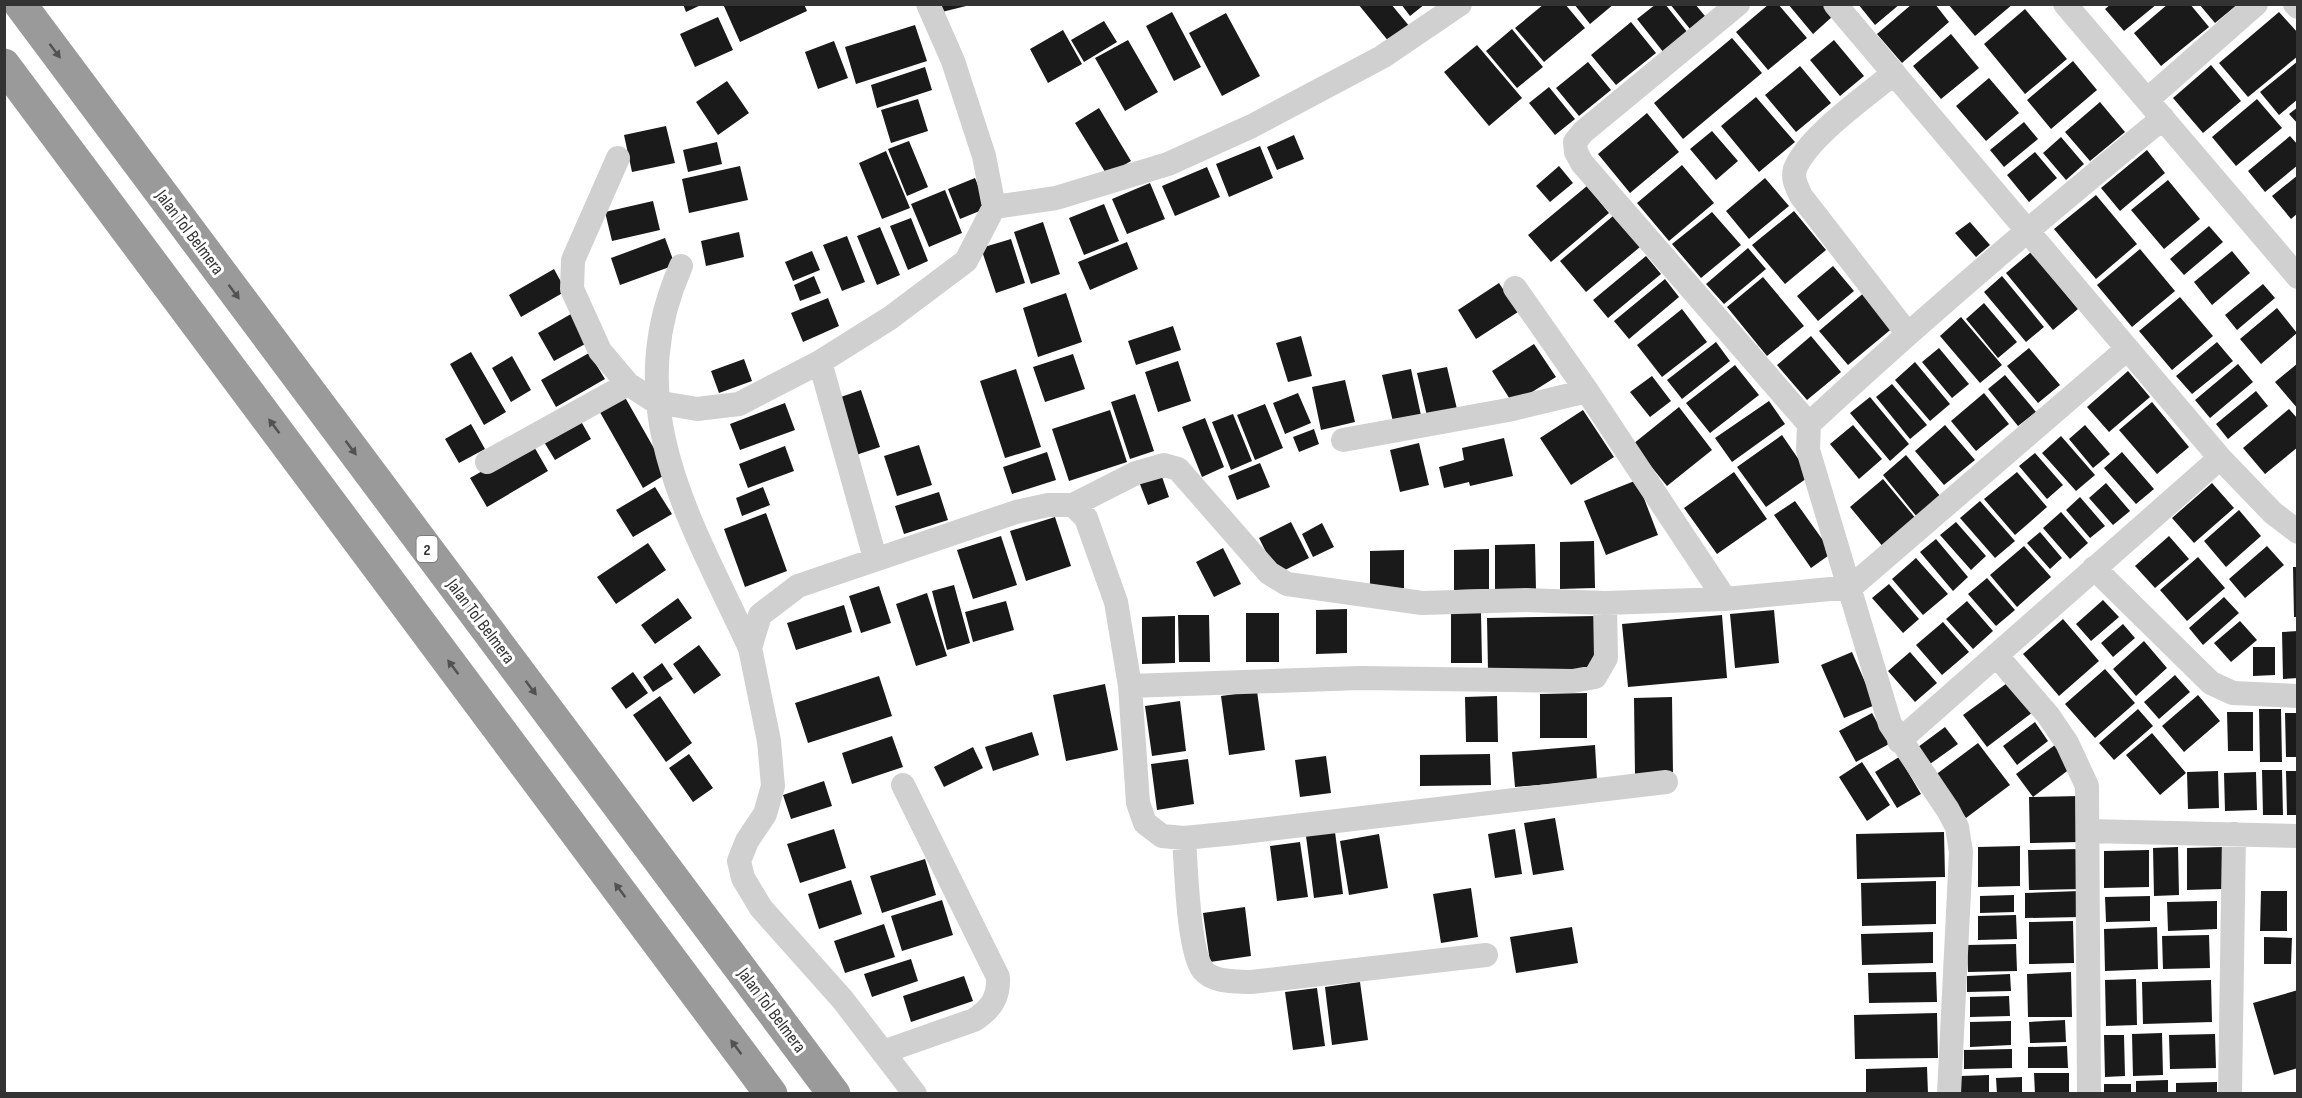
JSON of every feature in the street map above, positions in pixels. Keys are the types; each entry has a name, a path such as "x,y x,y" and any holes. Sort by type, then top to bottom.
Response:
{"highway":[{"name":"Jalan Tol Belmera","path":"20,4 834,1094"},
{"path":"4,65 771,1094"}],"street":[{"path":"618,158 573,260 572,289 600,351 628,384 656,402 697,409 738,404 820,362 890,318 966,261 994,207 984,156 953,62 928,4"},
{"path":"994,207 1056,198 1168,164 1252,126 1382,57 1460,4"},
{"path":"1738,4 1583,132 1575,142 1576,152 1582,163 1809,424 1808,450 1851,587 1890,724 1957,827 1961,852 1949,1094"},
{"path":"1835,4 2220,458 2273,513 2298,532"},
{"path":"2065,4 2298,277"},
{"path":"2147,100 2256,4"},
{"path":"1894,73 1808,147 1794,171 1795,184 1801,196 1907,333"},
{"path":"1809,424 1907,333 2027,229 2163,118"},
{"path":"681,266 667,298 656,402 669,465 693,526 750,648 769,741 773,786 765,814 747,841 739,861 743,878 761,908 843,1000 915,1094"},
{"path":"1515,288 1587,391 1725,599"},
{"path":"750,648 760,615 798,586 1016,512 1048,505 1073,505 1136,473 1164,465 1178,469 1269,573 1287,584 1422,603 1526,600 1605,603 1725,599 1851,587 2127,349"},
{"path":"820,362 875,558"},
{"path":"487,462 628,384"},
{"path":"1343,440 1508,410 1587,391"},
{"path":"1899,741 2220,458"},
{"path":"1073,505 1086,518 1116,602 1130,686 1138,803 1145,823 1162,836 1184,838 1666,782"},
{"path":"2094,568 2211,683 2233,693 2298,696"},
{"path":"1130,686 1360,678 1584,679 1595,677 1606,658 1605,603"},
{"path":"1996,655 2048,715 2067,743 2087,786 2089,1094"},
{"path":"883,1052 974,1020 987,1012 999,990 998,977 903,785"},
{"path":"2089,831 2298,836"},
{"path":"2230,1094 2234,834"},
{"path":"1184,838 1195,952 1203,971 1219,979 1251,982 1486,955"}],"building":[{"path":"683,4 703,4 686,12"},
{"path":"723,4 804,4 807,11 740,42"},
{"path":"940,4 970,4 970,5 942,12"},
{"path":"1358,4 1391,4 1410,27 1390,43"},
{"path":"1401,4 1425,4 1410,16"},
{"path":"1544,4 1565,4 1585,28 1544,62 1515,28"},
{"path":"1574,4 1614,4 1590,24"},
{"path":"1656,4 1665,4 1688,33 1664,53 1637,19"},
{"path":"1670,4 1695,4 1705,16 1690,29"},
{"path":"1769,4 1778,4 1807,38 1768,70 1736,32"},
{"path":"1788,4 1823,4 1833,16 1813,34"},
{"path":"1858,4 1900,4 1875,25"},
{"path":"1912,4 1935,4 1949,22 1902,63 1877,34"},
{"path":"1948,4 2013,4 1975,36"},
{"path":"2111,4 2157,4 2124,31 2105,9"},
{"path":"2168,4 2190,4 2209,27 2161,66 2134,33"},
{"path":"2199,4 2238,4 2215,23"},
{"path":"2025,9 2067,59 2025,94 1984,44"},
{"path":"1172,12 1201,67 1174,81 1146,26"},
{"path":"2279,12 2298,33 2298,56 2248,97 2219,63"},
{"path":"1226,13 1260,76 1222,96 1189,33"},
{"path":"718,17 733,50 695,67 680,34"},
{"path":"1104,21 1117,42 1084,62 1071,40"},
{"path":"1631,22 1656,53 1616,85 1591,55"},
{"path":"915,25 927,61 856,84 845,47"},
{"path":"1512,29 1543,67 1517,88 1486,51"},
{"path":"1063,30 1082,64 1048,83 1030,49"},
{"path":"1951,34 1979,68 1941,99 1913,66"},
{"path":"1732,38 1762,73 1683,139 1654,103"},
{"path":"1128,40 1158,92 1125,111 1095,58"},
{"path":"1834,40 1864,76 1840,96 1810,60"},
{"path":"834,41 848,78 818,89 805,52"},
{"path":"1477,45 1522,98 1489,126 1444,72"},
{"path":"2073,61 2097,90 2051,129 2027,100"},
{"path":"2298,61 2298,99 2279,115 2260,92"},
{"path":"1588,62 1611,90 1579,116 1556,88"},
{"path":"2211,65 2241,101 2203,133 2173,98"},
{"path":"1800,66 1831,103 1796,132 1765,95"},
{"path":"925,67 932,90 877,108 871,85"},
{"path":"1989,78 2019,113 1986,141 1956,106"},
{"path":"727,81 749,113 718,135 696,102"},
{"path":"1549,87 1575,119 1555,135 1529,103"},
{"path":"1756,97 1795,142 1759,172 1721,126"},
{"path":"918,99 928,131 891,143 881,110"},
{"path":"2257,99 2282,128 2236,166 2212,137"},
{"path":"2100,102 2125,132 2090,161 2065,132"},
{"path":"2298,107 2298,124 2289,114"},
{"path":"1099,108 1131,161 1107,175 1075,123"},
{"path":"1647,113 1679,152 1630,193 1598,154"},
{"path":"2024,122 2038,139 2004,167 1990,150"},
{"path":"666,126 675,163 632,172 624,135"},
{"path":"1712,131 1738,161 1716,180 1690,149"},
{"path":"1294,135 1304,159 1277,170 1267,147"},
{"path":"2290,136 2298,145 2298,165 2265,192 2248,171"},
{"path":"2061,137 2084,164 2066,180 2043,153"},
{"path":"909,141 928,187 907,196 888,149"},
{"path":"717,142 722,164 688,172 683,150"},
{"path":"1260,146 1273,178 1229,197 1216,164"},
{"path":"2147,150 2165,173 2120,211 2101,188"},
{"path":"886,151 910,208 882,219 859,163"},
{"path":"2035,152 2057,178 2029,202 2007,175"},
{"path":"1682,165 1714,203 1669,241 1637,203"},
{"path":"740,166 748,200 689,213 682,179"},
{"path":"1559,166 1573,183 1550,202 1536,186"},
{"path":"1207,167 1220,197 1175,216 1162,186"},
{"path":"2298,175 2298,213 2291,219 2272,196"},
{"path":"975,178 987,208 960,219 948,189"},
{"path":"1765,178 1789,206 1749,239 1726,211"},
{"path":"2168,180 2200,219 2164,249 2131,210"},
{"path":"1150,183 1165,219 1127,234 1112,199"},
{"path":"1587,186 1609,213 1551,262 1528,235"},
{"path":"945,190 962,233 929,247 911,204"},
{"path":"2096,195 2137,244 2096,279 2054,229"},
{"path":"653,201 660,230 612,241 605,212"},
{"path":"1104,204 1119,241 1084,255 1069,218"},
{"path":"1794,211 1826,250 1785,284 1752,245"},
{"path":"1712,212 1741,245 1701,278 1672,244"},
{"path":"1613,216 1640,247 1586,292 1560,261"},
{"path":"911,218 928,261 908,270 890,226"},
{"path":"1043,222 1060,274 1031,284 1014,232"},
{"path":"1970,222 1990,245 1976,257 1955,233"},
{"path":"2209,226 2223,242 2184,275 2170,259"},
{"path":"880,227 900,275 877,285 857,236"},
{"path":"739,232 744,257 706,266 701,241"},
{"path":"847,236 865,282 842,291 823,245"},
{"path":"665,238 675,265 620,285 611,258"},
{"path":"1011,239 1025,283 996,293 981,248"},
{"path":"1127,242 1138,269 1090,290 1078,262"},
{"path":"1748,248 1766,269 1724,304 1706,284"},
{"path":"2140,249 2175,291 2132,327 2097,285"},
{"path":"812,251 820,270 793,281 785,262"},
{"path":"2232,251 2250,273 2212,305 2194,282"},
{"path":"2031,252 2078,309 2053,330 2006,273"},
{"path":"1646,256 1661,274 1608,318 1593,300"},
{"path":"1833,266 1854,291 1818,321 1797,296"},
{"path":"554,269 566,291 521,317 509,295"},
{"path":"814,276 821,293 800,301 794,285"},
{"path":"2002,276 2044,327 2026,342 1984,292"},
{"path":"1763,277 1804,326 1767,356 1727,307"},
{"path":"1665,279 1679,297 1629,339 1614,321"},
{"path":"1499,283 1518,312 1476,339 1458,310"},
{"path":"2263,284 2275,298 2237,330 2225,315"},
{"path":"1866,291 1895,326 1848,365 1819,331"},
{"path":"1066,293 1082,342 1038,357 1023,308"},
{"path":"2180,297 2213,336 2172,370 2139,331"},
{"path":"828,298 839,326 803,342 791,313"},
{"path":"1984,303 2017,342 1998,358 1966,319"},
{"path":"2277,308 2297,333 2261,364 2240,339"},
{"path":"1682,309 1707,342 1662,377 1637,345"},
{"path":"571,314 587,343 554,361 538,333"},
{"path":"1961,317 2002,365 1980,383 1940,336"},
{"path":"1173,326 1181,350 1136,365 1128,341"},
{"path":"1301,336 1312,376 1288,382 1276,343"},
{"path":"1811,336 1841,372 1807,400 1777,365"},
{"path":"1716,342 1730,361 1682,399 1667,380"},
{"path":"2217,342 2233,361 2192,394 2176,376"},
{"path":"1534,344 1556,377 1513,404 1492,371"},
{"path":"1939,348 1969,384 1952,398 1922,362"},
{"path":"2029,348 2060,385 2038,403 2007,366"},
{"path":"471,352 506,412 484,425 450,364"},
{"path":"589,353 605,379 556,407 541,380"},
{"path":"1073,354 1085,389 1045,402 1033,367"},
{"path":"512,356 531,390 511,402 492,368"},
{"path":"744,359 752,381 719,393 711,371"},
{"path":"1178,361 1191,401 1158,412 1145,372"},
{"path":"1915,362 1950,404 1930,421 1895,380"},
{"path":"2298,363 2298,409 2275,382"},
{"path":"2238,364 2253,382 2210,418 2195,400"},
{"path":"1735,365 1759,395 1710,433 1686,403"},
{"path":"1447,367 1457,409 1427,416 1417,373"},
{"path":"1016,369 1041,447 1005,458 980,381"},
{"path":"1411,369 1422,420 1394,426 1382,375"},
{"path":"2128,371 2150,397 2109,432 2087,407"},
{"path":"2005,375 2036,412 2018,426 1988,389"},
{"path":"1652,376 1671,401 1650,417 1630,392"},
{"path":"1345,380 1355,422 1321,430 1312,387"},
{"path":"1892,384 1927,425 1910,439 1876,397"},
{"path":"861,390 880,447 853,456 835,399"},
{"path":"2256,391 2268,406 2228,439 2216,424"},
{"path":"622,392 668,473 643,488 597,407"},
{"path":"1298,393 1311,423 1285,434 1273,403"},
{"path":"1984,393 2009,424 1976,451 1951,421"},
{"path":"1135,394 1154,451 1130,459 1111,402"},
{"path":"1870,397 1909,444 1890,461 1850,413"},
{"path":"1769,401 1785,424 1732,462 1715,438"},
{"path":"2152,402 2189,447 2157,474 2119,430"},
{"path":"785,403 795,430 740,450 730,424"},
{"path":"1265,404 1283,448 1255,460 1237,415"},
{"path":"1679,407 1712,450 1667,486 1633,444"},
{"path":"2289,409 2298,419 2298,447 2265,474 2243,448"},
{"path":"1110,410 1127,462 1069,481 1052,429"},
{"path":"1583,410 1614,457 1571,485 1540,438"},
{"path":"1233,414 1252,461 1231,470 1212,422"},
{"path":"578,416 591,439 555,460 541,437"},
{"path":"1205,418 1224,467 1202,477 1182,427"},
{"path":"471,424 485,449 459,463 445,439"},
{"path":"1853,425 1882,459 1859,479 1830,444"},
{"path":"1945,425 1975,460 1944,485 1915,451"},
{"path":"2085,425 2110,454 2093,468 2069,439"},
{"path":"1314,429 1319,444 1299,452 1293,437"},
{"path":"1782,435 1810,476 1766,507 1737,467"},
{"path":"2061,436 2095,475 2076,491 2042,453"},
{"path":"1504,438 1513,476 1470,486 1469,482 1444,488 1439,467 1464,460 1462,448"},
{"path":"532,443 548,471 487,507 470,478"},
{"path":"1419,443 1429,485 1400,492 1390,450"},
{"path":"919,445 932,485 897,496 884,456"},
{"path":"785,446 794,471 748,488 739,464"},
{"path":"1047,452 1056,480 1012,494 1003,467"},
{"path":"2122,452 2154,489 2136,504 2104,468"},
{"path":"2035,453 2063,485 2047,499 2019,466"},
{"path":"1906,455 1941,497 1917,517 1883,475"},
{"path":"1260,463 1270,487 1237,500 1228,476"},
{"path":"1160,471 1169,497 1148,505 1138,479"},
{"path":"1734,472 1767,519 1717,554 1684,508"},
{"path":"2017,472 2047,507 2015,535 1984,499"},
{"path":"1883,479 1917,520 1884,548 1850,507"},
{"path":"1637,480 1658,535 1606,555 1584,501"},
{"path":"2106,483 2130,511 2113,525 2089,498"},
{"path":"2212,483 2234,508 2194,543 2172,518"},
{"path":"655,487 672,514 633,537 616,510"},
{"path":"763,487 770,505 742,516 736,498"},
{"path":"939,492 948,520 904,534 895,506"},
{"path":"2080,497 2105,526 2090,538 2066,510"},
{"path":"1795,501 1832,553 1811,568 1774,515"},
{"path":"1980,501 2015,541 1995,558 1960,518"},
{"path":"2239,510 2261,536 2226,567 2204,541"},
{"path":"2061,512 2088,543 2070,559 2043,528"},
{"path":"766,513 787,571 745,587 724,529"},
{"path":"1055,517 1071,566 1026,581 1010,531"},
{"path":"1291,522 1309,558 1277,574 1259,538"},
{"path":"1956,522 1986,556 1971,570 1940,535"},
{"path":"1322,523 1334,547 1313,557 1302,534"},
{"path":"2040,532 2062,558 2050,569 2027,543"},
{"path":"1001,536 1017,585 973,599 957,550"},
{"path":"2169,536 2189,559 2155,588 2135,566"},
{"path":"1936,539 1968,577 1953,591 1920,552"},
{"path":"1594,541 1595,588 1560,589 1560,542"},
{"path":"648,543 666,570 616,604 597,577"},
{"path":"1535,544 1536,591 1495,592 1495,545"},
{"path":"2024,546 2051,577 2017,607 1990,575"},
{"path":"2267,546 2284,565 2245,598 2229,579"},
{"path":"1223,548 1241,584 1214,597 1196,562"},
{"path":"1489,549 1489,589 1454,590 1454,550"},
{"path":"1404,550 1404,588 1370,588 1370,551"},
{"path":"2198,557 2225,588 2187,621 2160,590"},
{"path":"1916,558 1948,594 1923,615 1892,579"},
{"path":"2293,567 2298,567 2298,617 2294,617"},
{"path":"1987,578 2015,610 1996,626 1968,594"},
{"path":"1889,584 1919,619 1903,633 1872,598"},
{"path":"954,585 970,643 947,650 932,591"},
{"path":"879,586 891,623 861,633 849,596"},
{"path":"927,593 947,656 916,666 896,604"},
{"path":"2224,597 2239,613 2203,645 2189,628"},
{"path":"678,598 692,618 655,644 641,625"},
{"path":"2103,600 2119,617 2091,641 2076,624"},
{"path":"1006,601 1014,630 973,642 965,612"},
{"path":"1967,601 1993,631 1973,649 1946,619"},
{"path":"844,605 852,632 796,650 787,623"},
{"path":"1347,609 1347,653 1316,654 1316,610"},
{"path":"1774,610 1779,663 1735,668 1730,614"},
{"path":"1246,613 1279,613 1279,662 1246,662"},
{"path":"1451,613 1481,613 1482,663 1451,663"},
{"path":"1178,615 1209,615 1210,662 1179,662"},
{"path":"1722,615 1727,678 1628,687 1622,624"},
{"path":"1175,616 1175,663 1142,664 1142,617"},
{"path":"1597,616 1597,669 1488,671 1487,618"},
{"path":"2063,619 2099,661 2059,696 2023,654"},
{"path":"2240,621 2257,640 2231,662 2214,643"},
{"path":"1943,622 1969,652 1942,675 1916,645"},
{"path":"2123,624 2135,638 2113,657 2101,643"},
{"path":"2298,631 2298,678 2283,679 2282,632"},
{"path":"2144,641 2167,668 2136,696 2113,669"},
{"path":"699,645 721,675 694,694 673,664"},
{"path":"2253,647 2275,647 2275,675 2253,676"},
{"path":"1852,652 1875,705 1844,718 1821,665"},
{"path":"1910,652 1937,683 1915,702 1888,671"},
{"path":"662,663 673,679 653,692 643,677"},
{"path":"2105,669 2135,703 2095,738 2065,704"},
{"path":"633,672 648,693 626,709 611,688"},
{"path":"2175,675 2190,692 2159,719 2144,702"},
{"path":"879,676 892,716 808,743 795,703"},
{"path":"2010,681 2033,712 1987,747 1963,715"},
{"path":"1105,684 1118,750 1066,761 1053,695"},
{"path":"1257,691 1265,750 1229,755 1221,696"},
{"path":"1587,693 1587,738 1540,738 1540,694"},
{"path":"2198,695 2220,721 2184,752 2162,726"},
{"path":"660,696 692,743 666,762 633,715"},
{"path":"1497,696 1498,742 1466,742 1465,697"},
{"path":"1672,697 1673,774 1635,775 1634,698"},
{"path":"1180,701 1186,751 1152,756 1145,706"},
{"path":"2138,709 2153,726 2114,760 2099,743"},
{"path":"2259,709 2281,709 2282,762 2260,762"},
{"path":"2227,712 2253,712 2253,751 2228,751"},
{"path":"1872,713 1889,744 1856,762 1839,731"},
{"path":"2285,713 2298,713 2298,757 2286,757"},
{"path":"2035,722 2048,741 2017,765 2003,746"},
{"path":"1945,727 1958,744 1930,764 1918,747"},
{"path":"1032,732 1039,755 993,771 985,747"},
{"path":"2152,733 2186,773 2160,795 2126,755"},
{"path":"892,736 903,767 852,784 842,753"},
{"path":"2059,742 2075,765 2033,797 2016,774"},
{"path":"1978,743 2010,785 1966,818 1934,776"},
{"path":"1595,745 1597,780 1515,787 1512,752"},
{"path":"973,747 983,768 944,787 934,767"},
{"path":"689,754 713,788 693,802 669,768"},
{"path":"1490,754 1491,785 1420,786 1420,755"},
{"path":"1326,756 1331,793 1300,797 1295,760"},
{"path":"1899,757 1921,794 1897,808 1875,772"},
{"path":"1188,759 1194,804 1157,810 1151,764"},
{"path":"1862,762 1890,805 1867,821 1839,777"},
{"path":"2262,770 2282,770 2283,815 2263,815"},
{"path":"2218,771 2219,808 2188,809 2187,772"},
{"path":"2286,771 2298,771 2298,815 2287,815"},
{"path":"2256,772 2257,810 2225,811 2224,773"},
{"path":"824,781 832,806 791,819 783,795"},
{"path":"2079,796 2080,842 2030,843 2029,797"},
{"path":"1555,818 1564,870 1533,875 1524,823"},
{"path":"834,829 846,868 800,883 787,844"},
{"path":"1515,829 1522,874 1495,878 1488,834"},
{"path":"1335,832 1343,894 1314,898 1306,836"},
{"path":"1944,832 1945,877 1857,879 1856,834"},
{"path":"1379,834 1388,888 1349,895 1340,841"},
{"path":"1300,842 1308,897 1277,901 1270,846"},
{"path":"2020,846 2020,886 1978,887 1978,847"},
{"path":"2178,847 2179,895 2154,896 2153,848"},
{"path":"2223,847 2223,889 2187,890 2187,848"},
{"path":"2080,849 2081,889 2029,890 2028,850"},
{"path":"2149,850 2149,887 2104,888 2104,851"},
{"path":"925,859 936,895 882,913 870,876"},
{"path":"851,880 862,914 819,929 808,894"},
{"path":"1936,881 1936,924 1862,926 1861,883"},
{"path":"1471,888 1478,937 1441,943 1433,894"},
{"path":"2080,891 2081,917 2025,918 2025,893"},
{"path":"2261,891 2287,891 2287,931 2260,931"},
{"path":"2014,895 2014,912 1980,913 1980,896"},
{"path":"2150,896 2150,921 2106,922 2105,897"},
{"path":"942,900 953,935 902,951 891,916"},
{"path":"2217,901 2217,929 2168,931 2167,902"},
{"path":"1245,907 1251,956 1210,962 1203,913"},
{"path":"2016,915 2017,939 1978,940 1978,916"},
{"path":"2073,921 2074,963 2029,964 2029,922"},
{"path":"884,924 895,957 845,973 834,941"},
{"path":"1572,927 1578,963 1516,973 1510,937"},
{"path":"2157,927 2158,969 2105,971 2104,929"},
{"path":"1933,932 1933,963 1862,965 1861,934"},
{"path":"2209,935 2210,968 2163,969 2162,936"},
{"path":"2264,937 2292,938 2291,964 2264,964"},
{"path":"2016,944 2017,971 1968,972 1967,945"},
{"path":"911,959 918,981 872,997 864,974"},
{"path":"1936,972 1937,1002 1869,1003 1868,973"},
{"path":"2071,972 2072,1017 2028,1017 2027,974"},
{"path":"2010,974 2011,991 1967,992 1967,976"},
{"path":"964,976 973,1001 911,1022 903,996"},
{"path":"2136,979 2137,1025 2106,1026 2105,980"},
{"path":"2211,980 2212,1022 2143,1024 2142,982"},
{"path":"1360,982 1368,1040 1332,1045 1325,987"},
{"path":"1317,988 1325,1046 1293,1050 1285,992"},
{"path":"2298,990 2298,1068 2274,1075 2253,1003"},
{"path":"2009,996 2010,1016 1970,1017 1970,997"},
{"path":"1937,1013 1938,1058 1855,1059 1854,1015"},
{"path":"2065,1020 2066,1042 2030,1043 2029,1022"},
{"path":"2011,1021 2011,1045 1970,1047 1970,1022"},
{"path":"2162,1033 2163,1075 2133,1076 2132,1034"},
{"path":"2215,1034 2216,1068 2170,1069 2169,1035"},
{"path":"2104,1035 2124,1035 2125,1076 2105,1077"},
{"path":"2067,1046 2068,1068 2028,1068 2028,1047"},
{"path":"2012,1049 2012,1068 1964,1069 1964,1050"},
{"path":"1927,1067 1928,1094 1866,1094 1866,1069"},
{"path":"2034,1073 2069,1073 2069,1094 2035,1094"},
{"path":"1989,1075 1989,1094 1961,1094 1961,1076"},
{"path":"2022,1077 2022,1094 1997,1094 1996,1078"},
{"path":"2168,1080 2168,1094 2136,1094 2136,1081"},
{"path":"2217,1082 2217,1094 2176,1094 2176,1083"},
{"path":"2104,1084 2131,1084 2131,1094 2104,1094"}]}
